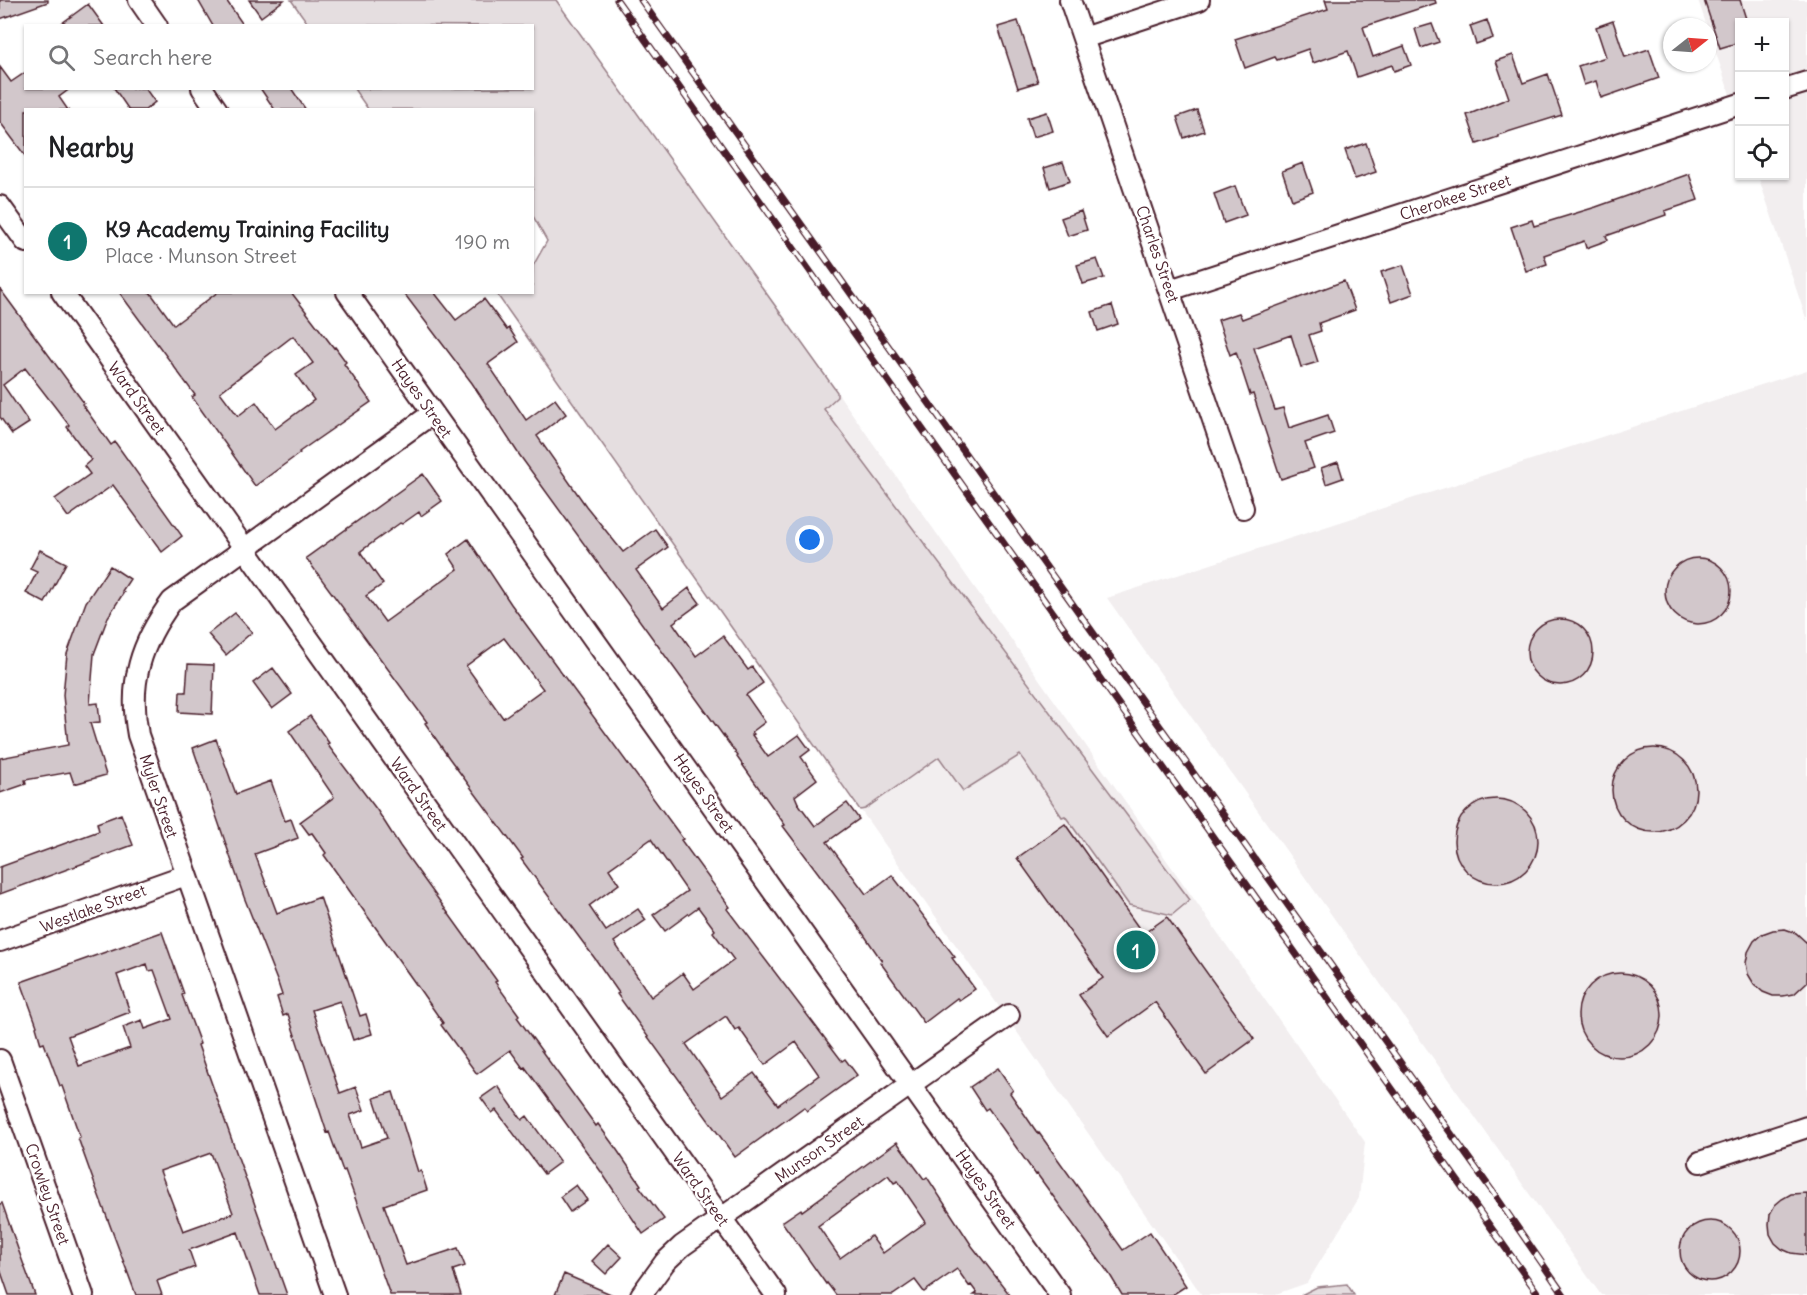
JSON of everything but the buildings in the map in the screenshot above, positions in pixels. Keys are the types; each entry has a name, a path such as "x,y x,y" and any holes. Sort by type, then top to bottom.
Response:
{"street":[{"path":"139,0 156,24"},
{"name":"Charles Street","path":"1070,0 1243,508"},
{"path":"1083,38 1199,0"},
{"path":"1789,88 1807,82"},
{"path":"203,90 216,108"},
{"name":"Cherokee Street","path":"1170,290 1735,106"},
{"path":"0,206 24,239"},
{"name":"Ward Street","path":"63,294 776,1295"},
{"name":"Hayes Street","path":"348,294 1060,1295"},
{"name":"Myler Street","path":"335,1295 138,735 134,706 136,676 146,644 156,623 172,601 433,413"},
{"name":"Westlake Street","path":"0,941 186,875"},
{"name":"Munson Street","path":"641,1295 665,1262 682,1246 1009,1015"},
{"name":"Crowley Street","path":"0,1060 83,1295"},
{"path":"1700,1162 1807,1127"}],"shaded area":[{"path":"291,0 556,0 837,392 837,397 824,409 1190,900 1172,915 1129,905 1065,816 1062,817 1020,755 963,791 939,757 865,809 860,810 497,294 534,294 534,264 547,241 534,218 534,108 367,108 355,90 534,90 534,24 308,24"},
{"path":"1698,0 1807,0 1807,321 1759,180 1789,180 1789,18 1735,18 1735,109 1717,56 1717,18 1704,18"},
{"path":"1807,370 1807,1295 1601,1295 1107,598"},
{"path":"837,392 1365,1142 1359,1198 1307,1283 1273,1295 1202,1295 660,525"},
{"path":"1347,1284 1354,1295 1301,1295 1317,1287"}],"railway":[{"path":"617,0 1539,1295"},
{"path":"641,0 1495,1195 1564,1295"}],"place":[{"name":"K9 Academy Training Facility","path":"1136,950"}]}
